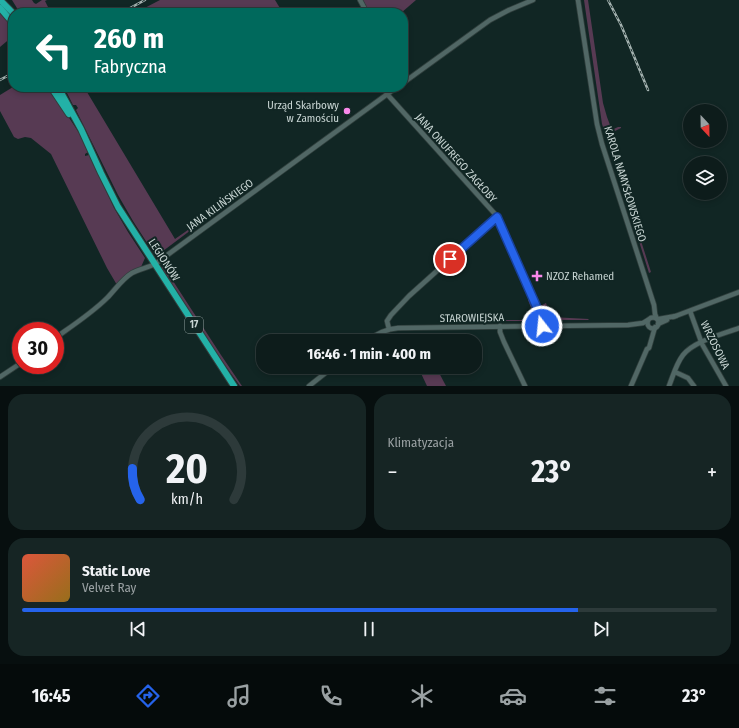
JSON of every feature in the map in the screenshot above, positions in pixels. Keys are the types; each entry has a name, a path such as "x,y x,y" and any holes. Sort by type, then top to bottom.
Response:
{"highway":[{"path":"0,0 8,9"},
{"path":"0,8 8,16"},
{"name":"LEGIONÓW","path":"54,92 86,141"},
{"name":"LEGIONÓW","path":"61,92 80,126 115,202 234,386"}],"street":[{"path":"408,78 490,20 533,0"},
{"name":"KAROLA NAMYSŁOWSKIEGO","path":"578,0 599,132 654,305 657,323"},
{"name":"JANA KILIŃSKIEGO","path":"64,331 107,298 131,273 155,264 390,92"},
{"name":"JANA ONUFREGO ZAGŁOBY","path":"387,94 497,217 542,319 542,326"},
{"path":"389,329 387,321 391,315 497,217"},
{"path":"649,326 652,328 657,323 739,292"},
{"name":"KAROLA NAMYSŁOWSKIEGO","path":"649,319 652,300"},
{"name":"WRZOSOWA","path":"690,311 702,342 726,386"},
{"path":"647,349 650,332 647,323 649,319 654,318 657,323"},
{"name":"STAROWIEJSKA","path":"377,334 389,329 401,328 628,325 643,323 649,319"},
{"path":"631,386 647,349 649,348 657,323"},
{"name":"STAROWIEJSKA","path":"628,325 649,326"},
{"path":"500,326 504,342 525,386"},
{"path":"668,386 685,353 695,345 738,330"},
{"path":"0,377 12,369"},
{"path":"675,372 689,378 694,386"},
{"path":"308,386 324,374"}],"shaded area":[{"path":"12,0 32,0 36,4 42,0 47,0 45,1 48,8 17,8"},
{"path":"160,0 275,0 280,8 145,8"},
{"path":"361,0 416,0 407,8 365,8"},
{"path":"584,0 588,0 603,103 610,125 605,127 603,127 602,124"},
{"path":"0,10 8,20 8,40 0,47"},
{"path":"8,90 8,92 52,92 79,133 88,152 85,156 89,155 114,208 145,258 141,267 117,285 107,268 51,154 31,138 25,137 18,139 14,137 0,111 0,95"},
{"path":"66,92 87,92 175,239 195,225 195,227 159,254 155,254 153,252 118,195 76,110 78,108 76,105 73,105"},
{"path":"618,127 621,128 607,135 651,272 649,273 605,133"},
{"path":"162,264 242,386 240,386 217,354 162,269"},
{"path":"529,299 537,317 534,321 460,320 529,320 533,313 528,300"},
{"path":"546,303 551,317 589,319 547,320 545,316 542,317 539,309 540,306"},
{"path":"421,374 440,374 446,386 427,386"}],"railway":[{"path":"130,8 145,0"},
{"path":"608,0 621,25 648,90"},
{"path":"0,80 8,76"}],"place":[{"name":"Urząd Skarbowy w Zamościu","path":"347,111"},
{"name":"NZOZ Rehamed","path":"537,276"}],"route":[{"path":"450,259 497,217 542,319 542,326"}]}
